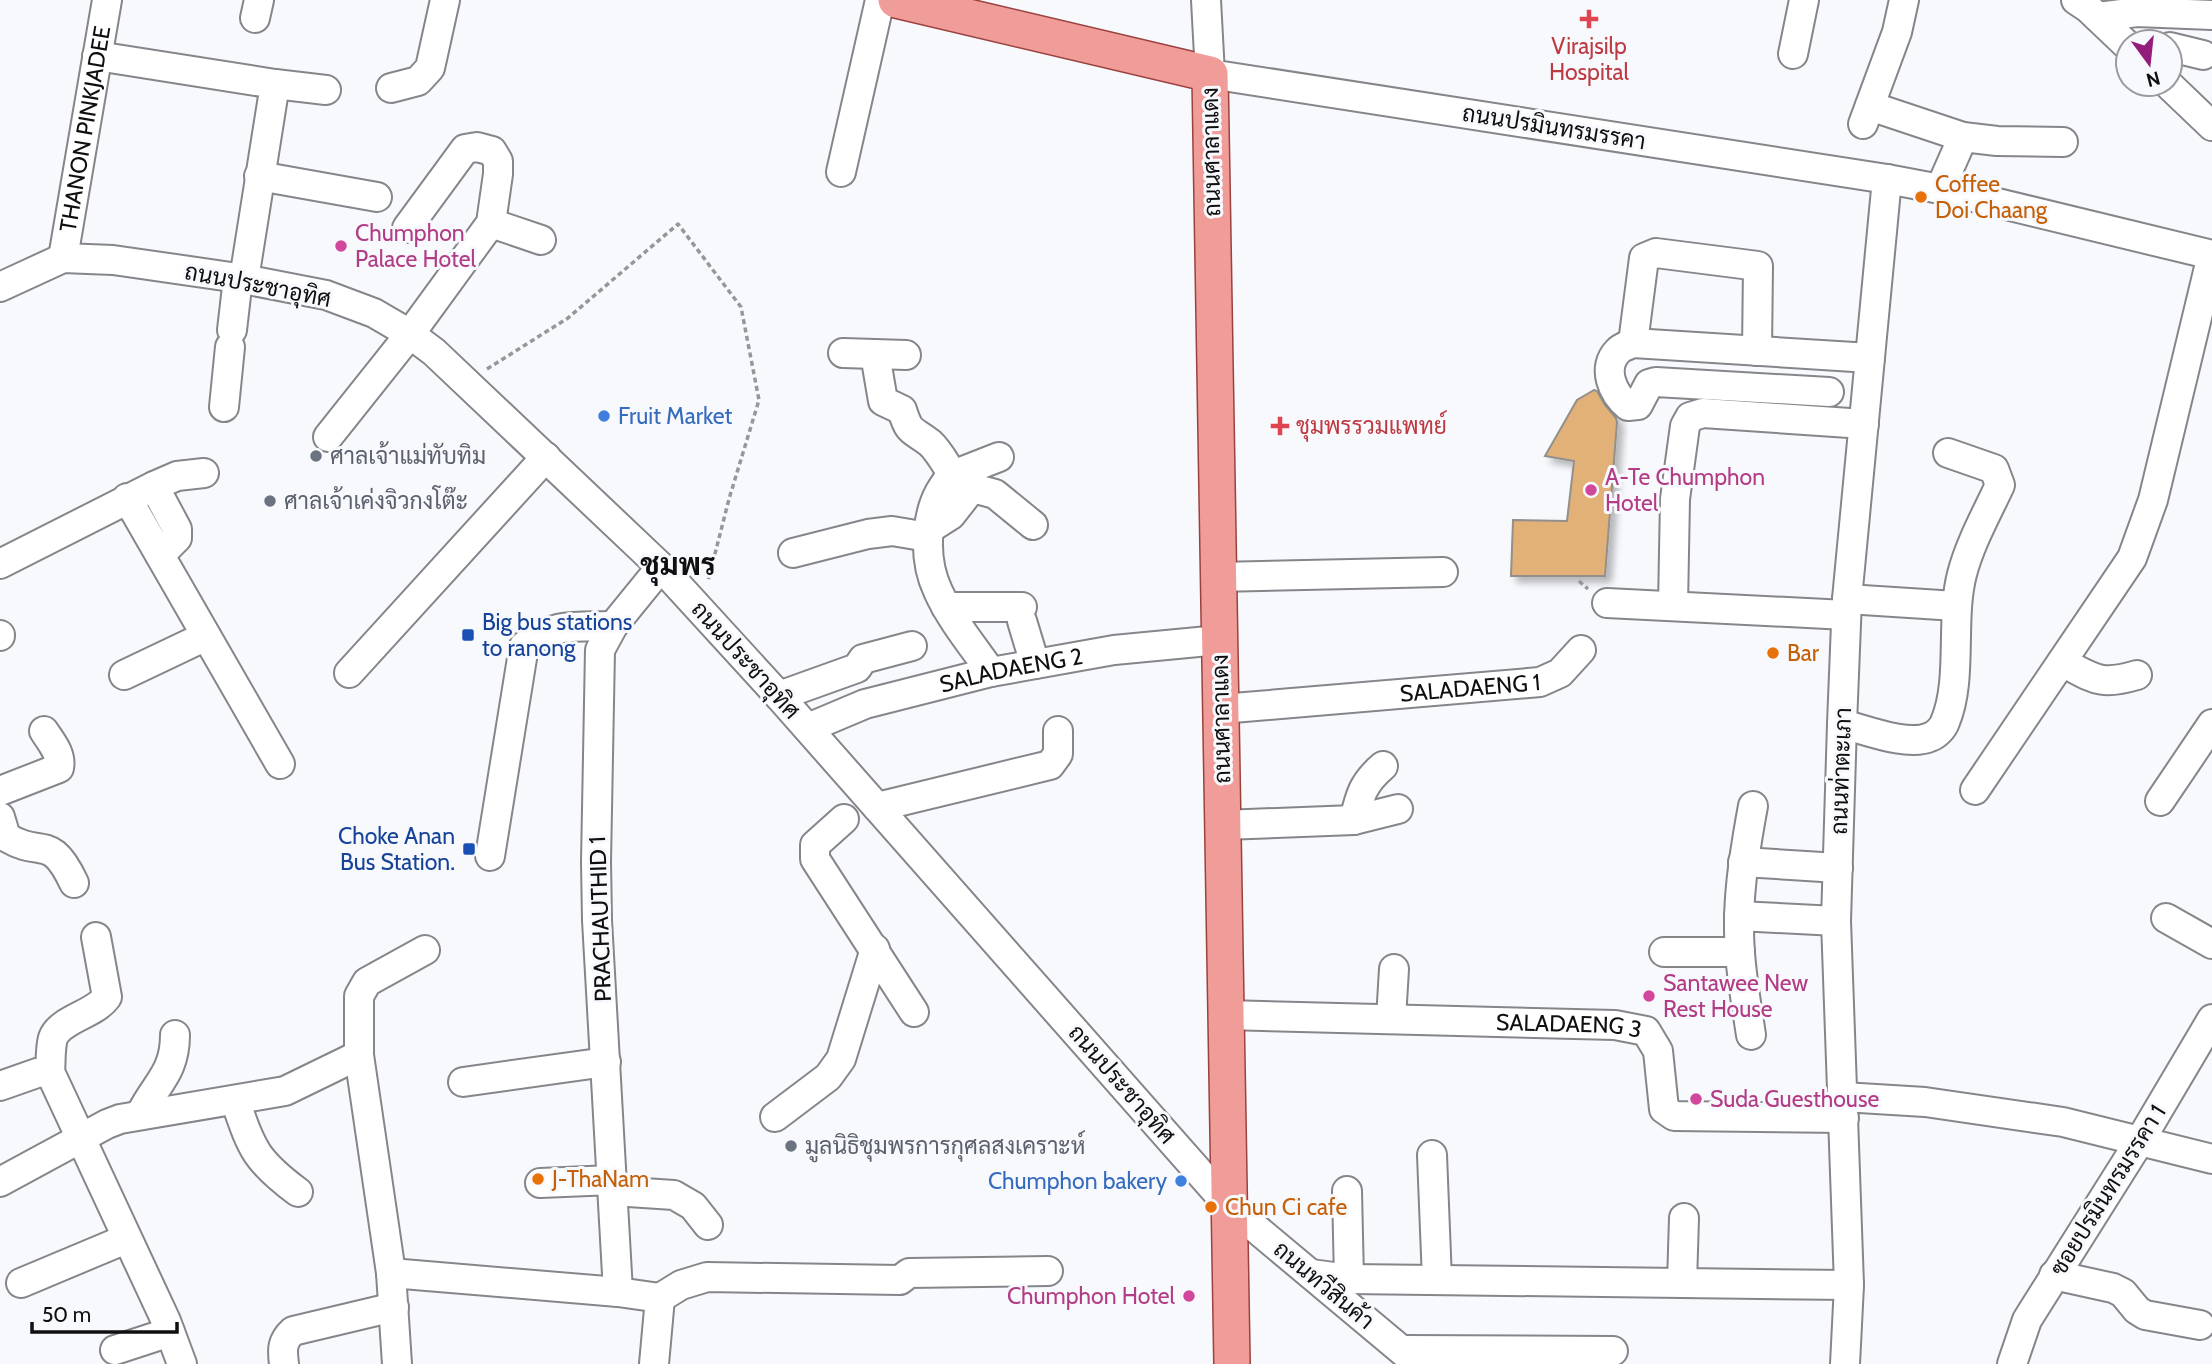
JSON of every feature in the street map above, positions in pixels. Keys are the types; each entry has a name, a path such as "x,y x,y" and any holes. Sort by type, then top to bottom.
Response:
{"main road":[{"name":"ถนนปรมินทรมรรคา","path":"896,0 1210,74"},
{"name":"ถนนศาลาแดง","path":"1210,74 1232,1364"}],"street":[{"name":"THANON PINKJADEE","path":"63,258 107,0"},
{"path":"391,88 418,81 430,68 445,0"},
{"path":"841,172 880,0"},
{"path":"1206,0 1210,74"},
{"path":"1793,54 1804,0"},
{"path":"1904,0 1897,32 1866,115 1963,137 1997,141 2063,142"},
{"path":"2196,0 2212,1"},
{"path":"2089,6 2137,12 2212,15"},
{"path":"2089,6 2114,29"},
{"path":"2184,50 2203,55"},
{"path":"97,56 326,90"},
{"name":"ถนนปรมินทรมรรคา","path":"1210,74 1887,179 1940,189 2212,255"},
{"path":"224,407 231,339 275,84"},
{"path":"2183,98 2212,126"},
{"path":"1940,189 1963,137"},
{"path":"327,437 411,334 491,223 498,174 498,161 492,151 477,147 465,149 407,228"},
{"path":"260,176 377,197"},
{"name":"ถนนท่าตะเภา","path":"1845,1364 1849,1285 1836,921 1846,607 1887,179"},
{"path":"491,223 541,240"},
{"path":"1633,343 1644,258 1656,253 1758,266 1764,396"},
{"path":"1975,790 2132,558 2149,512 2212,255"},
{"name":"ถนนประชาอุทิศ","path":"0,287 63,258 113,260 326,295 374,313 411,334 467,381 661,568 808,728 861,809 1229,1206"},
{"path":"1829,392 1764,396 1656,382 1648,384 1638,405 1628,406 1617,397 1611,381 1611,365 1618,351 1633,343 1870,358"},
{"path":"843,353 906,355"},
{"path":"875,354 883,401 902,410 912,433 931,443 957,481 995,494 1032,525"},
{"path":"1673,606 1675,499 1685,426 1690,417 1703,412 1864,424"},
{"path":"1842,723 1913,741 1933,736 1945,725 1952,697 1956,606 1966,559 2000,485 1994,469 1948,453"},
{"path":"349,673 546,457"},
{"path":"991,672 936,589 928,533 934,500 957,481 999,457"},
{"path":"0,564 127,498 177,476 204,473"},
{"path":"154,486 177,528 177,538 160,555"},
{"path":"127,498 280,764"},
{"path":"793,553 868,534 892,531 928,533"},
{"name":"PRACHAUTHID 1","path":"618,1292 596,862 600,650 613,626 661,568"},
{"path":"1218,577 1443,572"},
{"path":"1607,603 1673,606 1956,606"},
{"path":"946,607 1022,614 1035,664"},
{"path":"490,856 524,646 538,634 557,628 613,626"},
{"path":"124,676 206,636"},
{"name":"SALADAENG 2","path":"808,728 865,704 991,672 1114,650 1219,640"},
{"path":"779,696 857,668 863,659 912,646"},
{"name":"SALADAENG 1","path":"1221,709 1540,682 1560,673 1581,650"},
{"path":"2062,662 2098,680 2115,682 2137,675"},
{"path":"2160,801 2212,724"},
{"path":"0,791 59,768 61,762 58,753 44,731"},
{"path":"914,1012 815,859 815,845 861,809 1050,765 1058,754 1058,732"},
{"path":"1354,820 1359,797 1368,778 1383,766"},
{"path":"1751,1035 1740,952 1739,916 1743,862 1753,806"},
{"path":"1223,825 1354,820 1398,809"},
{"path":"0,817 6,837 18,845 41,847 55,852 74,883"},
{"path":"1743,862 1838,868"},
{"path":"1739,916 1836,921"},
{"path":"2166,918 2212,944"},
{"path":"96,937 107,997 102,1004 57,1029 52,1040 50,1073 170,1332 182,1364"},
{"path":"775,1117 828,1077 841,1059 875,949"},
{"path":"397,1364 391,1273 359,1055 359,996 367,982 425,950"},
{"path":"1664,952 1740,952"},
{"path":"1391,1019 1394,969"},
{"name":"SALADAENG 3","path":"1226,1015 1615,1025 1646,1031 1658,1051 1664,1109 1674,1116 1844,1107"},
{"name":"ซอยปรมินทรมรรคา 1","path":"2012,1364 2027,1320 2141,1139 2204,1047 2212,1020"},
{"path":"140,1115 149,1097 168,1072 175,1055 175,1034"},
{"path":"0,1182 114,1121 285,1091 359,1055"},
{"path":"463,1082 606,1062"},
{"path":"0,1086 37,1073 50,1073"},
{"path":"235,1100 250,1145 276,1176 298,1192"},
{"path":"1844,1107 1924,1102 2063,1122 2141,1139 2212,1159"},
{"path":"1432,1155 1437,1280"},
{"path":"540,1183 613,1186 674,1195 693,1206 708,1225"},
{"path":"1347,1191 1349,1279"},
{"name":"ถนนทวีสินค้า","path":"1229,1206 1410,1357"},
{"path":"1682,1283 1684,1218"},
{"path":"22,1283 126,1239"},
{"path":"391,1273 660,1298 681,1285 707,1278 900,1280 909,1273 1048,1271"},
{"path":"1311,1274 1349,1279 1849,1285"},
{"path":"2054,1275 2113,1288 2123,1293 2137,1310 2145,1315 2200,1325"},
{"path":"654,1364 660,1298"},
{"path":"284,1364 282,1349 285,1338 293,1331 394,1307"},
{"path":"116,1350 170,1332"},
{"path":"1410,1357 1613,1351"}],"path":[{"path":"467,381 568,318 678,224 741,307 759,400 729,499 709,581"}],"building":[{"name":"A-Te Chumphon Hotel","path":"1594,390 1617,422 1605,576 1511,576 1513,520 1567,521 1574,461 1545,456 1577,400"}],"place":[{"name":"Virajsilp Hospital","path":"1589,19"},
{"name":"Coffee Doi Chaang","path":"1921,197"},
{"name":"Chumphon Palace Hotel","path":"341,246"},
{"name":"Fruit Market","path":"604,416"},
{"name":"ชุมพรรวมแพทย์","path":"1280,426"},
{"name":"ศาลเจ้าแม่ทับทิม","path":"316,456"},
{"name":"A-Te Chumphon Hotel","path":"1591,490"},
{"name":"ศาลเจ้าเค่งจิวกงโต๊ะ","path":"270,501"},
{"name":"Big bus stations to ranong","path":"468,635"},
{"name":"Bar","path":"1773,653"},
{"name":"Choke Anan Bus Station.","path":"469,849"},
{"name":"Santawee New Rest House","path":"1649,996"},
{"name":"Suda Guesthouse","path":"1696,1099"},
{"name":"มูลนิธิชุมพรการกุศลสงเคราะห์","path":"791,1146"},
{"name":"J-ThaNam","path":"538,1179"},
{"name":"Chumphon bakery","path":"1181,1181"},
{"name":"Chun Ci cafe","path":"1211,1207"},
{"name":"Chumphon Hotel","path":"1189,1296"}],"district":[{"name":"ชุมพร","path":"678,564"}]}
